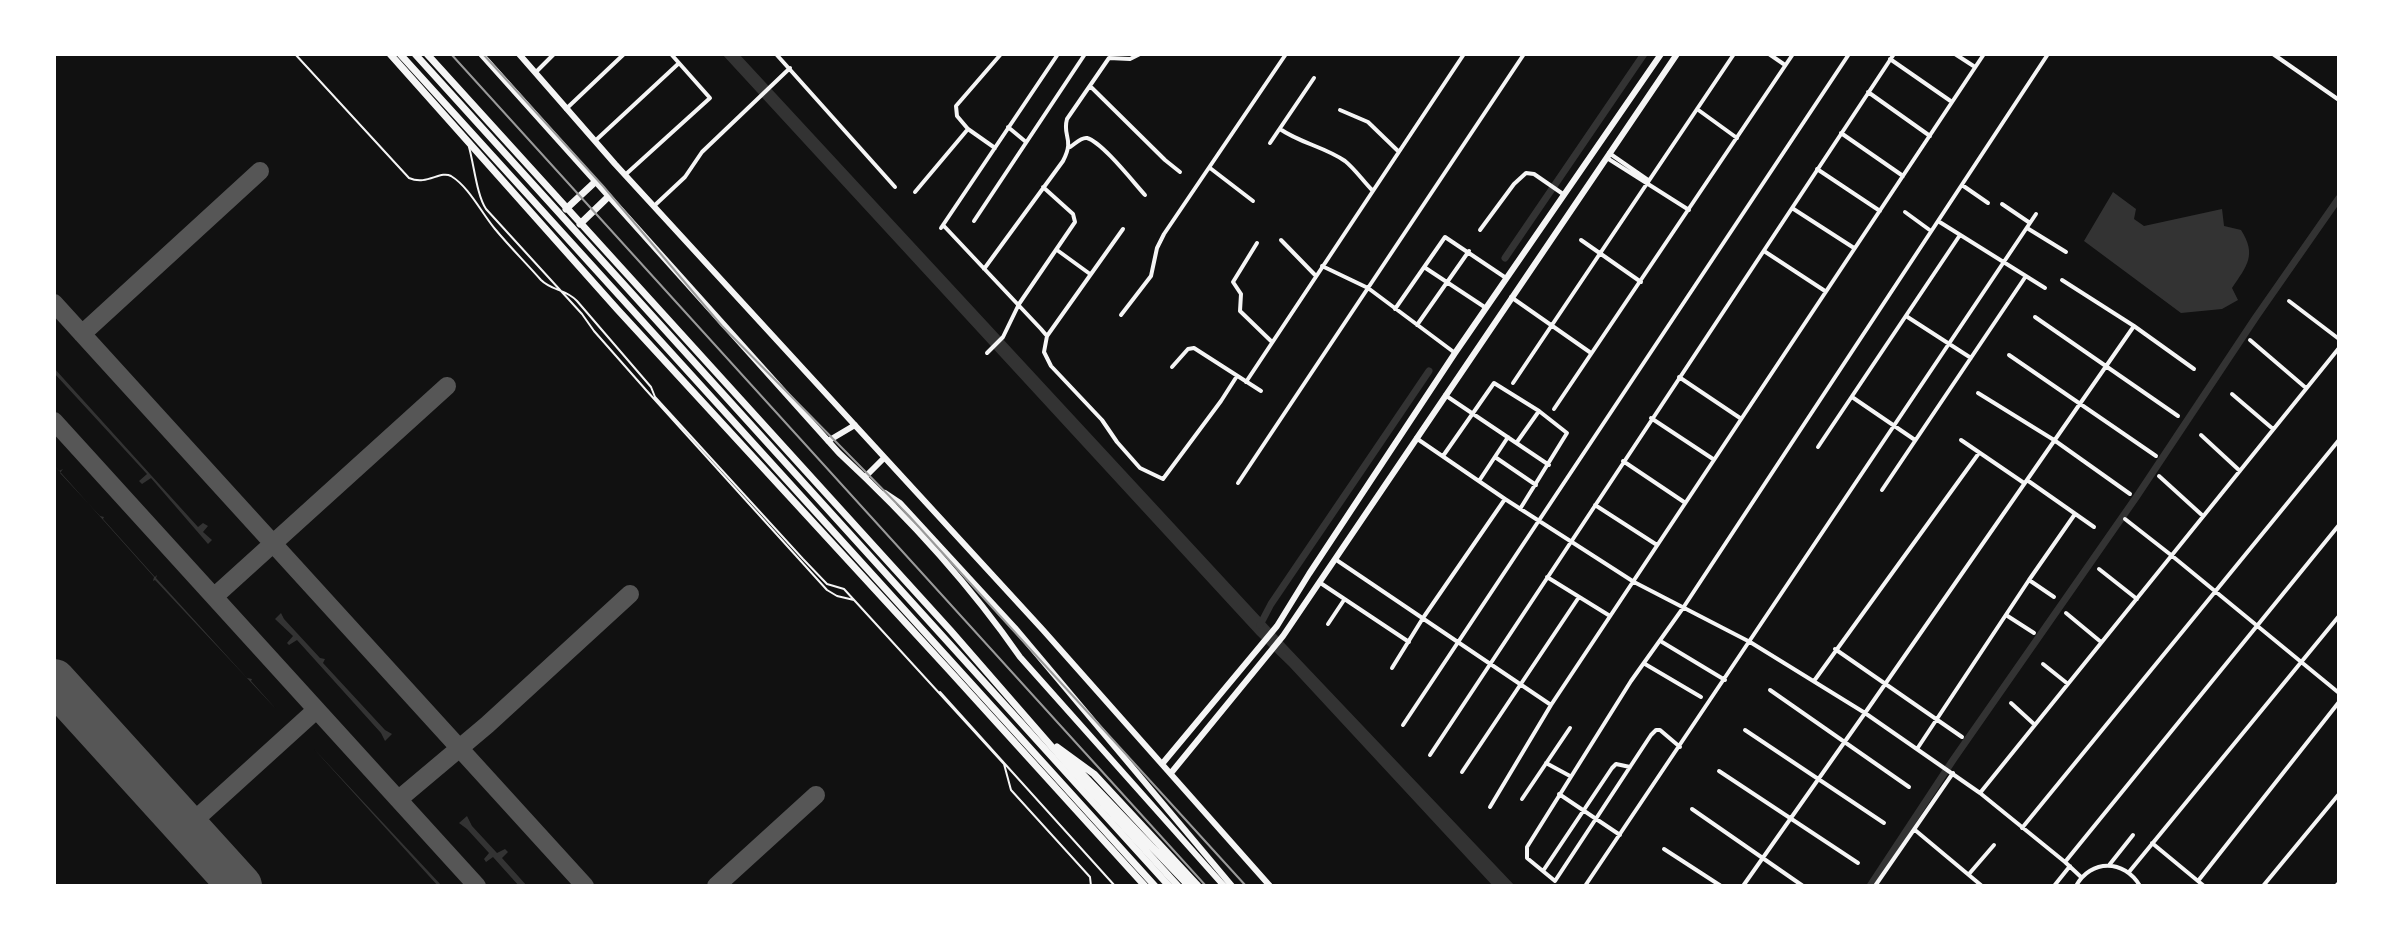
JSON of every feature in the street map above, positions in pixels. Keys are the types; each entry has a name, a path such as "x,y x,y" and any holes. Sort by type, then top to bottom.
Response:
{"highway":[{"path":"390,54 617,309 1145,886"},
{"path":"400,54 1155,886"},
{"path":"415,54 1169,886"},
{"path":"427,54 1048,741 1077,766 1189,886"},
{"path":"566,209 595,182"},
{"path":"580,224 608,197"},
{"path":"1048,741 1094,774 1198,886"},
{"path":"1056,749 1178,886"}],"main road":[{"path":"481,54 828,441 956,572 1020,657 1224,886"},
{"path":"519,54 1270,886"},
{"path":"1162,764 1277,626 1560,192 1569,186 1661,54"},
{"path":"1171,773 1283,636 1677,54"},
{"path":"1569,186 1580,195"},
{"path":"828,441 855,425"},
{"path":"865,477 884,458"},
{"path":"875,486 900,503 1015,628 1232,886"},
{"path":"1203,863 1212,865"}],"street":[{"path":"536,72 554,54"},
{"path":"566,109 624,54"},
{"path":"625,175 710,98 671,54"},
{"path":"776,54 895,187"},
{"path":"995,148 968,129 957,116 956,106 1001,54"},
{"path":"1047,336 942,226 1058,54"},
{"path":"974,221 1085,54"},
{"path":"1070,147 1065,125 1067,119 1106,56 1130,59 1140,54"},
{"path":"1121,315 1151,276 1160,242 1286,54"},
{"path":"1246,382 1464,54"},
{"path":"1238,483 1524,54"},
{"path":"1513,383 1734,54"},
{"path":"1769,54 1785,65"},
{"path":"1554,409 1793,54"},
{"path":"1403,725 1849,54"},
{"path":"1955,54 1975,67"},
{"path":"1490,807 1551,705 1984,54"},
{"path":"1680,747 1666,734 1656,730 1555,881 1527,858 1525,852 1570,776 2048,54"},
{"path":"2273,54 2339,100"},
{"path":"1430,755 1892,57 1952,102"},
{"path":"595,141 679,63"},
{"path":"654,206 685,177 702,152 790,68"},
{"path":"1270,143 1314,78"},
{"path":"1090,86 1180,172"},
{"path":"1868,92 1930,136"},
{"path":"1697,109 1737,138"},
{"path":"1340,110 1368,122 1398,151"},
{"path":"1008,127 1026,142"},
{"path":"915,192 968,129"},
{"path":"1280,129 1294,139 1348,163 1372,190"},
{"path":"1841,133 1903,176"},
{"path":"984,269 1070,147 1082,139 1089,139 1107,152 1145,195"},
{"path":"1608,155 1689,210"},
{"path":"1210,168 1253,201"},
{"path":"1817,169 1880,211"},
{"path":"1480,230 1514,184 1526,173 1534,174 1560,192"},
{"path":"1962,185 1988,203"},
{"path":"990,350 1003,337 1019,304 1073,228 1073,214 1043,187"},
{"path":"2002,204 2066,252"},
{"path":"1792,208 1854,248"},
{"path":"1905,212 1931,231"},
{"path":"1585,886 2036,214"},
{"path":"1938,221 2045,288"},
{"path":"1123,229 1047,336 1044,352 1051,366 1102,420 1140,468 1163,479 1237,376"},
{"path":"1818,447 1960,235"},
{"path":"1395,309 1445,237 1506,278"},
{"path":"1281,240 1316,276"},
{"path":"1581,240 1641,282"},
{"path":"1257,243 1233,282 1241,294 1240,311 1272,342"},
{"path":"1057,250 1090,274"},
{"path":"1417,325 1469,251"},
{"path":"1763,251 1825,291"},
{"path":"1322,266 1368,288 1455,353"},
{"path":"1424,267 1486,308"},
{"path":"1882,490 2026,276"},
{"path":"2062,280 2194,369"},
{"path":"1511,297 1592,353"},
{"path":"2289,301 2339,339"},
{"path":"1906,316 1971,358"},
{"path":"2035,317 2178,416"},
{"path":"1743,886 2134,326"},
{"path":"2250,340 2306,388"},
{"path":"1172,367 1192,347 1261,391"},
{"path":"1980,793 2339,348"},
{"path":"2009,355 2156,456"},
{"path":"1679,377 1741,419"},
{"path":"1443,456 1494,383 1539,411 1567,433 1520,509"},
{"path":"1978,393 2054,440 2130,494"},
{"path":"2232,394 2273,429"},
{"path":"1445,395 1549,465"},
{"path":"1852,397 1915,440"},
{"path":"1517,443 1539,411"},
{"path":"1651,418 1713,459"},
{"path":"2201,435 2240,471"},
{"path":"1479,481 1508,437"},
{"path":"1416,438 1634,582 1750,642 1865,713 1980,793 2081,877"},
{"path":"1961,440 2094,527"},
{"path":"2022,828 2339,440"},
{"path":"1814,681 1979,453"},
{"path":"1495,457 1536,485"},
{"path":"1623,461 1685,502"},
{"path":"2159,476 2203,516"},
{"path":"1392,668 1505,499"},
{"path":"1595,505 1657,545"},
{"path":"1917,749 2075,514"},
{"path":"2125,519 2339,693"},
{"path":"2054,886 2067,864 2339,525"},
{"path":"1335,559 1551,705"},
{"path":"2099,569 2137,599"},
{"path":"1547,577 1610,616"},
{"path":"2029,580 2054,597"},
{"path":"1319,582 1409,642"},
{"path":"1462,772 1579,597"},
{"path":"1328,624 1344,600"},
{"path":"2066,613 2102,642"},
{"path":"2006,615 2034,633"},
{"path":"2129,872 2339,616"},
{"path":"1661,641 1725,680"},
{"path":"1835,649 1962,737"},
{"path":"1644,663 1701,697"},
{"path":"2043,664 2068,684"},
{"path":"1770,690 1909,787"},
{"path":"2198,881 2339,702"},
{"path":"2011,703 2035,725"},
{"path":"1522,799 1570,728"},
{"path":"1745,730 1884,823"},
{"path":"1546,763 1570,776"},
{"path":"1543,871 1616,764 1630,767"},
{"path":"1719,771 1858,863"},
{"path":"1875,886 1952,772"},
{"path":"1559,794 1620,835"},
{"path":"2263,886 2339,794"},
{"path":"1692,809 1803,886"},
{"path":"1915,830 1982,886"},
{"path":"2109,865 2133,835"},
{"path":"2152,843 2204,886"},
{"path":"1969,875 1994,845"},
{"path":"1664,849 1721,886"},
{"path":"2076,886 2081,877 2099,866 2109,865 2129,872 2143,886"}],"lane":[{"path":"295,54 409,178 417,181 450,175 548,287 562,290 577,301 651,387 655,397 803,559 827,584 844,589 856,601 1115,886"},
{"path":"467,138 480,200 496,220 803,564 831,593 856,601"},
{"path":"1006,764 1011,790 1090,877 1091,886"}],"shaded area":[{"path":"722,54 739,54 1287,646 1515,886 1493,886 1257,635"},
{"path":"2113,192 2136,209 2134,219 2144,226 2222,209 2224,226 2241,230 2248,247 2246,267 2232,288 2238,300 2222,309 2181,313 2084,241"},
{"path":"54,368 198,527 203,523 208,526 203,532 212,540 208,544 151,478 142,484 139,481 147,474 54,373"},
{"path":"88,504 104,517 276,709 153,581 154,577"},
{"path":"281,613 320,658 325,659 323,663 392,734 385,741 297,640 289,645 287,643 293,636 275,619"},
{"path":"314,749 442,886 438,886"},
{"path":"467,816 472,826 497,853 505,849 508,852 502,858 527,886 519,886 493,857 486,862 484,859 489,853 459,823"}],"waterway":[{"path":"1505,258 1644,54"},
{"path":"1870,886 2339,198"},
{"path":"1260,625 1271,604 1429,371"}],"taxiway":[{"path":"82,334 260,171"},
{"path":"54,303 585,886"},
{"path":"215,596 447,386"},
{"path":"54,421 477,886"},
{"path":"399,799 487,725 630,594"},
{"path":"187,827 316,710"},
{"path":"716,886 816,795"}],"runway":[{"path":"54,681 240,886"}],"railway":[{"path":"451,54 1206,886"},
{"path":"483,54 603,186 722,326 909,516 1246,886"}]}
